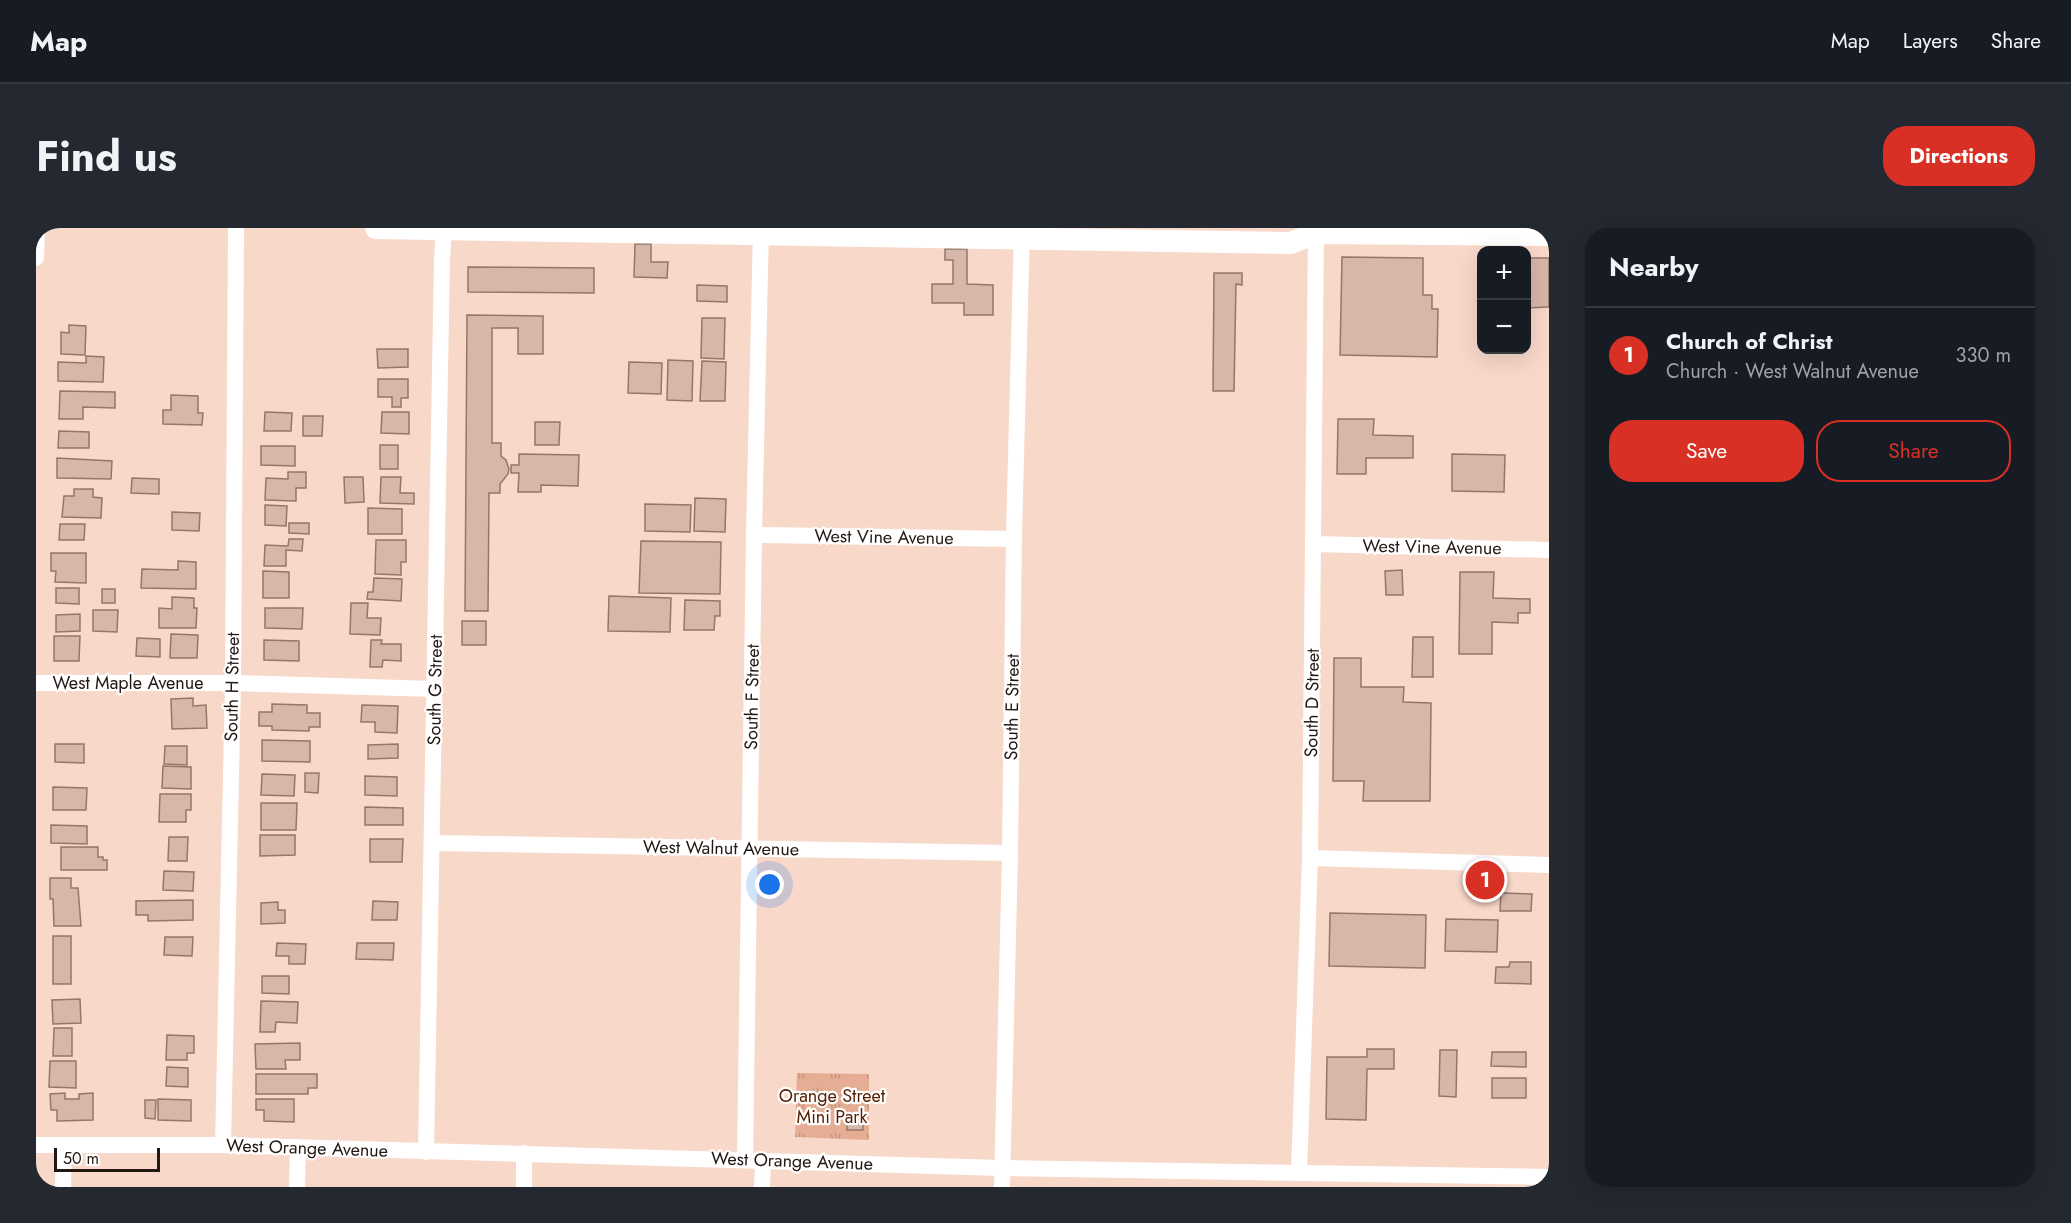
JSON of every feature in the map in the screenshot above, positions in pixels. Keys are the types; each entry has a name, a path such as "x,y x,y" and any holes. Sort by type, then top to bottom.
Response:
{"main road":[{"path":"376,228 1022,233 1291,243 1313,230 1549,235"}],"street":[{"path":"36,258 37,228"},
{"name":"South H Street","path":"223,1145 233,683 236,228"},
{"name":"South G Street","path":"426,1152 444,229"},
{"name":"South D Street","path":"1299,1173 1310,858 1314,544 1313,230"},
{"name":"South F Street","path":"745,1160 761,231"},
{"name":"South E Street","path":"1002,1187 1022,233"},
{"name":"West Vine Avenue","path":"754,535 1014,540"},
{"name":"West Vine Avenue","path":"1314,544 1549,550"},
{"name":"West Maple Avenue","path":"36,683 233,683 435,689"},
{"name":"West Walnut Avenue","path":"433,843 1010,853"},
{"path":"1310,858 1549,865"},
{"name":"West Orange Avenue","path":"36,1145 223,1145 1002,1168 1549,1177"},
{"path":"63,1187 64,1146"},
{"path":"297,1187 298,1147"},
{"path":"524,1153 524,1187"},
{"path":"762,1187 763,1160"}],"green space":[{"name":"Orange Street Mini Park","path":"797,1073 869,1074 869,1140 795,1137"}],"building":[{"path":"635,244 651,244 651,262 668,262 667,278 634,277"},
{"path":"945,249 967,249 967,284 993,285 993,315 964,315 964,303 932,303 932,284 953,284 953,260 945,260"},
{"path":"1342,257 1423,258 1423,295 1432,295 1432,309 1438,309 1437,357 1340,355"},
{"path":"1531,258 1549,258 1549,307 1531,308"},
{"path":"468,267 594,268 594,293 468,292"},
{"path":"1214,273 1242,273 1242,285 1236,284 1234,391 1213,391"},
{"path":"697,285 727,286 727,302 697,301"},
{"path":"467,315 543,316 543,354 518,354 518,328 492,328 492,443 501,443 501,456 506,460 509,469 500,484 500,493 489,493 488,611 465,611"},
{"path":"702,318 725,318 724,359 701,358"},
{"path":"69,325 86,326 85,355 61,354 61,332 69,333"},
{"path":"377,349 408,349 408,367 378,368"},
{"path":"86,356 104,357 103,382 58,381 58,362 86,363"},
{"path":"668,360 693,361 692,401 667,400"},
{"path":"702,361 726,362 725,401 700,401"},
{"path":"629,362 662,363 661,394 628,393"},
{"path":"378,379 408,379 408,398 401,398 401,407 392,407 392,397 378,397"},
{"path":"60,391 115,392 115,408 83,407 83,419 59,419"},
{"path":"171,395 198,396 198,413 203,413 202,425 163,424 163,410 171,410"},
{"path":"265,412 292,413 291,431 264,431"},
{"path":"382,412 409,412 409,434 381,433"},
{"path":"303,416 323,416 322,436 303,436"},
{"path":"1338,419 1374,419 1373,435 1413,436 1413,458 1366,458 1366,474 1337,474"},
{"path":"535,422 560,422 559,445 535,445"},
{"path":"59,431 89,432 89,448 58,448"},
{"path":"380,445 398,445 398,469 380,469"},
{"path":"261,446 295,446 295,466 261,465"},
{"path":"519,454 579,455 578,486 541,485 541,492 518,492 519,473 511,473 511,465 519,465"},
{"path":"1452,454 1505,455 1504,492 1452,491"},
{"path":"57,458 112,461 111,479 57,478"},
{"path":"288,472 306,472 306,488 296,488 296,501 265,500 266,478 288,479"},
{"path":"344,477 363,477 364,502 345,503"},
{"path":"381,477 401,477 400,493 414,493 414,504 380,503"},
{"path":"132,478 159,479 159,494 131,493"},
{"path":"74,489 93,489 93,497 102,498 101,518 62,517 64,496 74,496"},
{"path":"695,498 726,499 725,532 694,531"},
{"path":"645,504 691,505 690,532 645,531"},
{"path":"265,505 287,506 286,526 265,525"},
{"path":"368,508 402,509 402,534 368,534"},
{"path":"172,512 200,513 199,531 172,530"},
{"path":"289,523 309,523 309,534 289,533"},
{"path":"60,524 85,524 84,540 59,540"},
{"path":"289,539 303,539 302,551 286,550 286,566 264,566 265,545 288,546"},
{"path":"376,540 406,540 406,562 401,562 401,575 375,574"},
{"path":"641,541 721,542 720,594 639,593"},
{"path":"51,553 86,553 86,583 55,582 56,571 51,571"},
{"path":"178,561 196,562 196,589 141,588 142,569 178,570"},
{"path":"1402,570 1403,595 1386,595 1385,571"},
{"path":"263,571 289,572 289,598 263,598"},
{"path":"1460,572 1494,572 1493,598 1530,599 1530,613 1518,613 1518,623 1492,622 1492,654 1459,654"},
{"path":"374,578 402,579 401,601 367,599 368,592 373,592"},
{"path":"56,588 79,588 79,604 56,603"},
{"path":"102,589 115,589 115,603 102,603"},
{"path":"609,596 671,598 670,632 608,631"},
{"path":"172,597 194,598 194,608 197,608 196,628 159,628 159,608 172,609"},
{"path":"685,600 720,601 720,616 715,616 714,630 684,630"},
{"path":"351,603 368,603 367,618 381,618 380,635 350,634"},
{"path":"265,608 303,608 302,629 265,628"},
{"path":"93,610 118,610 117,632 93,631"},
{"path":"80,614 80,631 56,632 56,615"},
{"path":"462,621 486,621 486,645 462,645"},
{"path":"171,634 198,635 197,658 170,658"},
{"path":"54,636 80,636 79,661 54,661"},
{"path":"1413,637 1433,637 1433,677 1412,677"},
{"path":"137,638 160,639 160,657 136,656"},
{"path":"264,640 299,641 299,661 264,660"},
{"path":"371,640 382,640 381,644 401,644 401,661 383,660 382,667 370,667"},
{"path":"1334,658 1361,658 1361,687 1404,687 1403,702 1431,703 1430,801 1363,801 1364,781 1333,781"},
{"path":"193,698 193,706 206,705 207,728 172,729 171,699"},
{"path":"272,704 307,705 307,713 320,713 320,727 309,727 309,731 272,730 272,726 259,726 259,712 272,712"},
{"path":"362,705 398,706 397,733 375,732 375,722 361,722"},
{"path":"262,740 310,741 310,762 262,761"},
{"path":"55,744 84,744 84,763 55,762"},
{"path":"398,744 398,758 368,759 368,745"},
{"path":"165,746 187,746 187,765 164,764"},
{"path":"163,766 191,767 191,789 162,788"},
{"path":"305,773 319,773 318,793 305,792"},
{"path":"262,774 295,775 294,796 261,795"},
{"path":"365,776 397,777 397,796 365,795"},
{"path":"53,787 87,788 86,810 53,810"},
{"path":"160,794 191,794 191,810 186,810 186,822 159,822"},
{"path":"261,803 297,803 296,830 261,830"},
{"path":"365,807 403,808 403,825 365,825"},
{"path":"51,825 87,826 87,844 51,843"},
{"path":"260,835 295,835 295,855 260,856"},
{"path":"169,837 188,837 187,861 168,861"},
{"path":"370,839 403,839 402,862 370,862"},
{"path":"61,847 98,847 98,857 107,860 107,870 61,870"},
{"path":"164,871 194,872 193,891 163,890"},
{"path":"50,878 71,878 71,888 78,888 81,926 54,926"},
{"path":"1501,893 1532,894 1531,911 1500,911"},
{"path":"193,900 193,920 148,921 148,915 136,915 136,901"},
{"path":"373,901 398,902 397,920 372,920"},
{"path":"278,902 278,910 285,910 285,923 261,924 261,903"},
{"path":"1330,913 1426,915 1425,968 1329,966"},
{"path":"1446,919 1498,920 1497,952 1445,951"},
{"path":"53,936 71,936 71,984 53,984"},
{"path":"165,937 193,937 192,956 164,955"},
{"path":"277,943 306,944 305,964 289,964 289,956 276,956"},
{"path":"357,943 394,943 393,960 356,959"},
{"path":"1510,962 1531,962 1531,984 1495,983 1496,967 1509,967"},
{"path":"262,976 289,976 289,994 262,993"},
{"path":"80,999 81,1023 53,1024 52,1000"},
{"path":"261,1001 298,1002 297,1023 276,1022 275,1032 260,1032"},
{"path":"54,1028 72,1028 72,1056 53,1056"},
{"path":"167,1035 194,1036 194,1053 187,1053 187,1060 166,1060"},
{"path":"300,1043 300,1060 285,1060 286,1069 256,1069 255,1044"},
{"path":"1367,1049 1394,1049 1394,1069 1367,1069 1366,1120 1326,1119 1327,1057 1367,1057"},
{"path":"1440,1050 1457,1050 1456,1097 1439,1096"},
{"path":"1492,1052 1526,1052 1526,1067 1491,1066"},
{"path":"50,1061 76,1061 76,1088 49,1087"},
{"path":"167,1067 188,1068 188,1087 166,1086"},
{"path":"256,1074 317,1074 317,1088 308,1088 308,1094 256,1094"},
{"path":"1492,1078 1526,1078 1526,1098 1492,1098"},
{"path":"65,1093 65,1099 79,1099 79,1094 93,1093 93,1120 57,1121 57,1110 51,1110 50,1094"},
{"path":"158,1099 191,1100 191,1121 158,1120"},
{"path":"256,1099 294,1099 294,1122 264,1121 264,1110 256,1110"},
{"path":"145,1100 156,1100 155,1119 145,1118"},
{"path":"847,1116 863,1116 863,1130 847,1130"}],"place":[{"name":"Church of Christ","path":"1485,880"}]}
